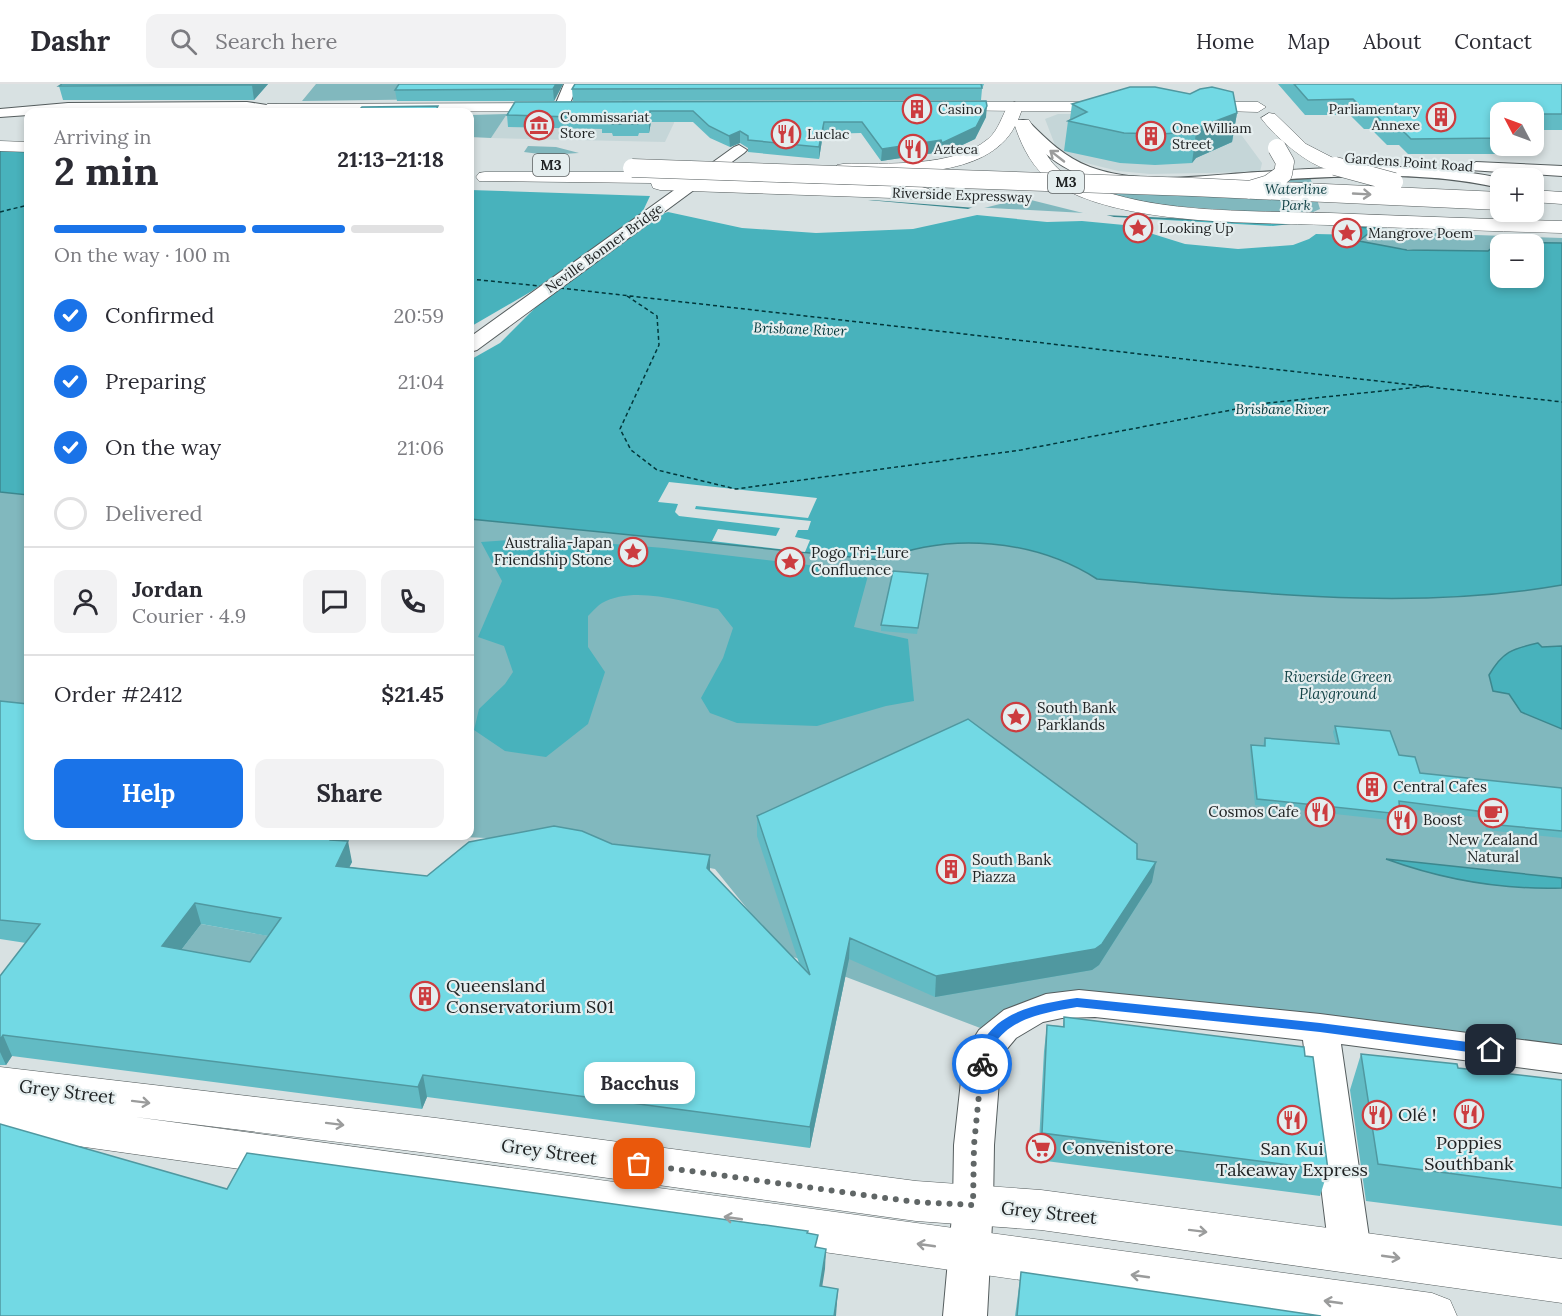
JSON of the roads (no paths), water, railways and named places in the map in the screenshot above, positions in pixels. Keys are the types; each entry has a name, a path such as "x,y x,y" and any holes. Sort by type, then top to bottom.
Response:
{"main road":[{"path":"1008,91 1019,115"},
{"path":"270,108 282,93"},
{"path":"1176,107 1259,106 1300,148 1335,166 1368,176 1418,186 1490,193"},
{"name":"M3","path":"475,180 724,179 1195,195 1242,191 1274,182 1286,168 1284,159 1277,148 1251,118 1251,113 1259,106"},
{"path":"924,107 1019,115 1133,107"},
{"path":"474,109 569,108"},
{"name":"M3","path":"632,168 907,167 957,159 989,147 1019,115 1036,154 1054,174 1079,188 1127,202 1162,209 1233,215 1562,227"},
{"path":"0,146 24,147"},
{"path":"0,155 24,155"},
{"path":"0,162 24,163"},
{"name":"Riverside Expressway","path":"474,162 1192,187 1490,201"},
{"name":"Riverside Expressway","path":"475,180 745,194 922,193 1562,217"},
{"path":"1544,191 1562,198"},
{"path":"1544,203 1562,204"},
{"name":"Grey Street","path":"0,1084 436,1136 915,1202 1041,1210 1562,1281"},
{"name":"Grey Street","path":"0,1117 1432,1316"}],"street":[{"path":"569,108 571,84"},
{"path":"65,108 247,106 255,108"},
{"name":"Gardens Point Road","path":"1259,106 1302,144 1324,153 1345,158 1391,163 1501,168"},
{"path":"3,112 24,111"},
{"name":"Gardens Point Road","path":"1019,115 1066,162 1086,170 1123,177 1182,180 1405,171 1463,174 1490,181"},
{"name":"Neville Bonner Bridge","path":"474,343 739,150"},
{"name":"Gardens Point Road","path":"1544,170 1562,171"},
{"path":"1544,185 1562,178"},
{"path":"965,1316 978,1087 983,1054 996,1034 1019,1017 1036,1009 1077,1002 1320,1028 1562,1059"},
{"path":"1320,1028 1350,1251"}],"water":[{"path":"0,148 24,148 24,495 0,492"},
{"name":"Brisbane River","path":"474,164 772,193 1019,212 1375,228 1359,241 1407,250 1490,249 1490,288 1544,288 1544,243 1562,243 1562,585 1504,593 1446,597 1388,598 1271,594 1097,579 1046,555 991,544 963,543 908,551 881,560 474,519"},
{"path":"1538,643 1542,647 1562,646 1562,729 1521,712 1509,694 1493,691 1489,675 1499,661 1515,649"},
{"path":"1386,859 1562,878 1562,888 1516,887 1472,882 1429,873"}],"place":[{"name":"Casino","path":"917,109"},
{"name":"Parliamentary Annexe","path":"1441,117"},
{"name":"Commissariat Store","path":"539,125"},
{"name":"Luclac","path":"786,134"},
{"name":"One William Street","path":"1151,136"},
{"name":"Azteca","path":"913,149"},
{"name":"Looking Up","path":"1138,228"},
{"name":"Mangrove Poem","path":"1347,233"},
{"name":"Australia-Japan Friendship Stone","path":"633,552"},
{"name":"Pogo Tri-Lure Confluence","path":"790,562"},
{"name":"South Bank Parklands","path":"1016,717"},
{"name":"Central Cafes","path":"1372,787"},
{"name":"Cosmos Cafe","path":"1320,812"},
{"name":"New Zealand Natural","path":"1493,813"},
{"name":"Boost","path":"1402,820"},
{"name":"South Bank Piazza","path":"951,869"},
{"name":"Queensland Conservatorium S01","path":"425,996"},
{"name":"Poppies Southbank","path":"1469,1114"},
{"name":"Olé !","path":"1377,1115"},
{"name":"San Kui Takeaway Express","path":"1292,1120"},
{"name":"Convenistore","path":"1041,1148"},
{"name":"Bacchus","path":"639,1164"}],"park label":[{"name":"Waterline Park","path":"1296,198"},
{"name":"Riverside Green Playground","path":"1338,686"}]}
